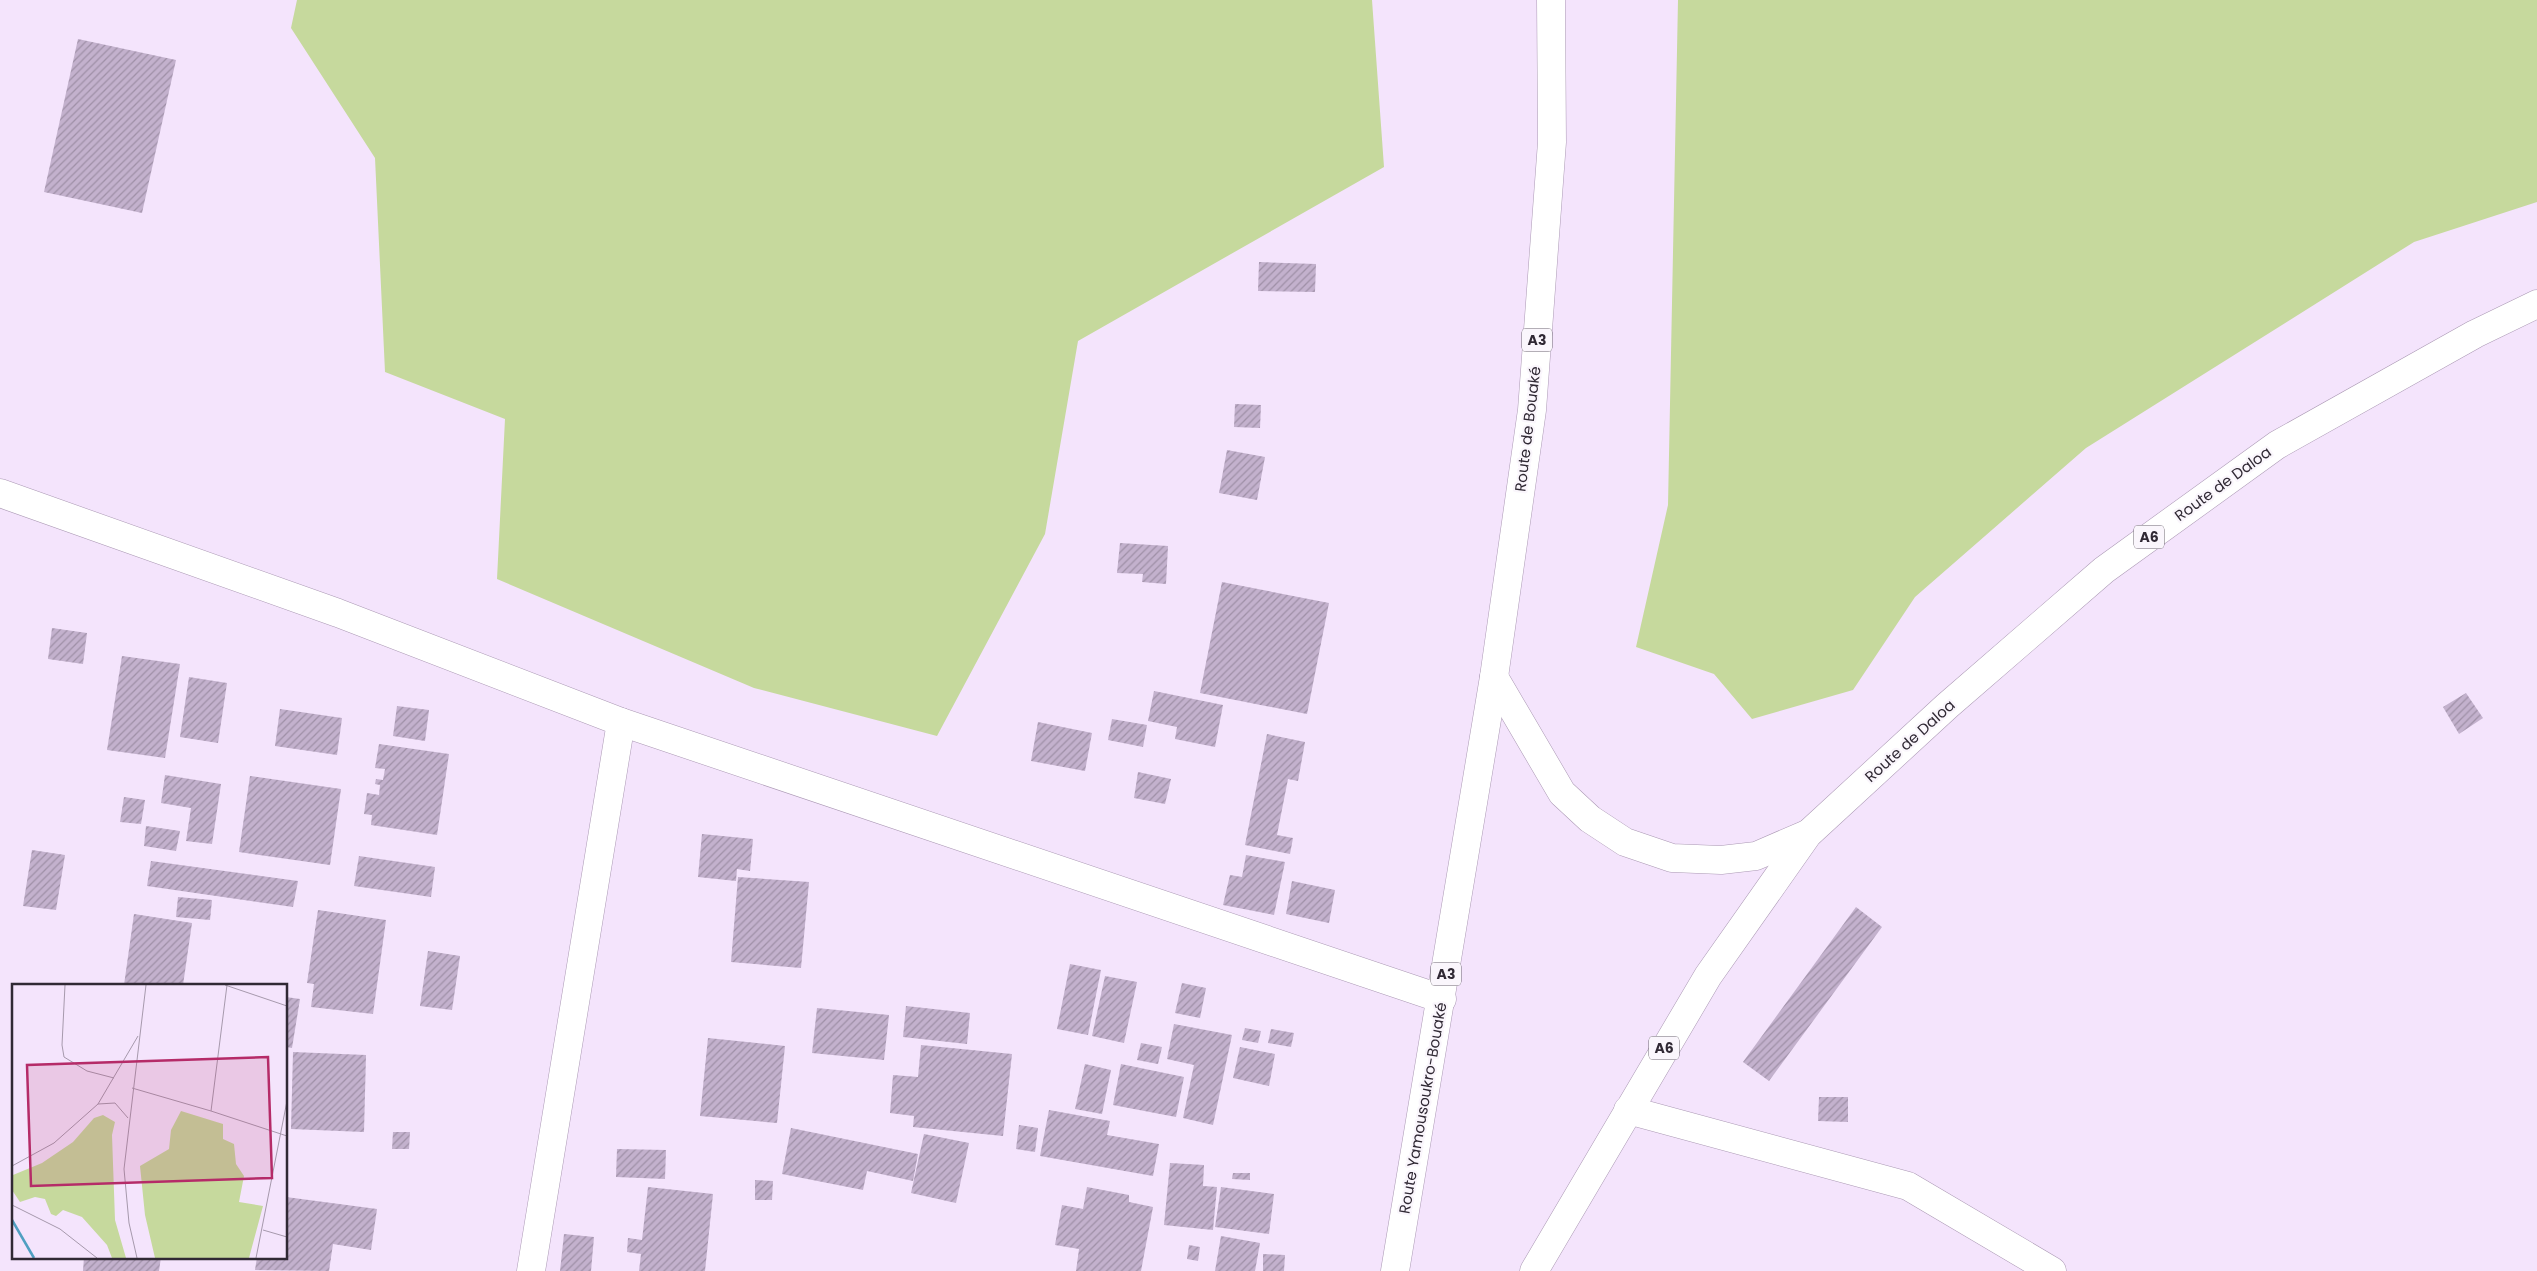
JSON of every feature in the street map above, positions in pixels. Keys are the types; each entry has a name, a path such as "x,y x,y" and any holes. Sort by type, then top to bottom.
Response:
{"main road":[{"name":"Route de Bouaké","path":"1494,678 1532,410 1552,142 1551,0"},
{"name":"Route de Daloa","path":"1808,834 1947,706 2112,564 2277,445 2475,334 2537,304"},
{"path":"0,493 338,613 621,722 1442,999"},
{"path":"1494,678 1562,793 1590,819 1625,842 1672,858 1721,860 1756,856 1808,834"},
{"name":"Route Yamousoukro-Bouaké","path":"1395,1271 1442,999 1494,678"},
{"path":"531,1271 621,722"},
{"name":"A6","path":"1534,1271 1708,976 1808,834"},
{"path":"1628,1110 1908,1186 2052,1271"}],"green space":[{"path":"297,0 1372,0 1384,167 1078,341 1045,534 937,736 754,688 497,579 505,419 385,372 375,158 291,28"},
{"path":"1678,0 2537,0 2537,202 2414,242 2086,448 1915,597 1853,690 1752,719 1714,674 1636,647 1668,505"}],"building":[{"path":"78,39 176,60 142,213 44,192"},
{"path":"1259,262 1316,264 1315,292 1258,291"},
{"path":"1235,404 1261,405 1260,428 1234,427"},
{"path":"1227,450 1265,457 1257,500 1219,493"},
{"path":"1120,543 1168,546 1166,584 1142,582 1143,574 1117,573"},
{"path":"1222,582 1329,603 1307,714 1200,693"},
{"path":"52,628 87,633 83,664 48,659"},
{"path":"122,656 180,664 165,758 107,750"},
{"path":"189,677 227,683 218,743 180,737"},
{"path":"1154,691 1223,705 1215,747 1175,739 1177,727 1148,721"},
{"path":"2466,693 2483,718 2459,734 2443,707"},
{"path":"397,706 429,710 425,741 393,736"},
{"path":"280,709 342,718 337,755 275,746"},
{"path":"1112,719 1147,725 1143,747 1108,740"},
{"path":"1038,722 1092,733 1085,771 1031,761"},
{"path":"1267,734 1305,742 1298,781 1288,779 1277,835 1293,838 1290,854 1245,845"},
{"path":"379,744 449,754 437,835 371,825 372,815 364,814 367,793 379,795 380,785 375,784 376,779 383,780 385,769 375,768"},
{"path":"1138,772 1171,779 1165,804 1134,798"},
{"path":"165,775 221,784 212,844 186,841 191,808 161,803"},
{"path":"250,776 341,789 330,865 239,852"},
{"path":"124,797 145,800 141,824 120,822"},
{"path":"146,826 180,831 176,851 144,846"},
{"path":"702,834 753,839 750,871 737,869 736,881 698,877"},
{"path":"32,850 65,855 56,910 23,906"},
{"path":"1246,855 1285,862 1274,915 1223,905 1230,875 1242,877"},
{"path":"359,856 435,867 431,897 354,886"},
{"path":"151,861 298,881 293,907 147,886"},
{"path":"738,877 809,882 801,968 731,962"},
{"path":"1292,881 1335,890 1329,923 1286,914"},
{"path":"178,897 212,900 210,920 176,917"},
{"path":"1856,907 1882,927 1769,1081 1743,1062"},
{"path":"318,910 386,920 373,1014 311,1007 314,984 307,983"},
{"path":"134,914 192,923 183,984 124,984"},
{"path":"428,951 460,956 452,1010 420,1006"},
{"path":"1070,964 1101,970 1088,1035 1057,1029"},
{"path":"1105,976 1137,982 1124,1043 1092,1036"},
{"path":"1182,983 1206,988 1200,1018 1175,1013"},
{"path":"288,997 300,999 292,1048 288,1047"},
{"path":"906,1006 970,1013 967,1044 903,1037"},
{"path":"817,1008 889,1015 884,1060 812,1053"},
{"path":"1174,1024 1232,1035 1213,1125 1183,1118 1194,1065 1167,1059"},
{"path":"1245,1028 1261,1031 1258,1043 1242,1040"},
{"path":"1271,1029 1294,1033 1291,1047 1268,1043"},
{"path":"708,1038 785,1046 777,1123 700,1116"},
{"path":"1141,1043 1162,1047 1158,1064 1137,1060"},
{"path":"921,1045 1012,1054 1003,1136 913,1127 914,1116 890,1113 893,1075 918,1077"},
{"path":"1240,1047 1275,1054 1269,1086 1233,1078"},
{"path":"293,1052 366,1055 364,1132 291,1129"},
{"path":"1085,1064 1111,1070 1102,1114 1075,1109"},
{"path":"1121,1064 1184,1077 1176,1117 1113,1105"},
{"path":"1819,1097 1848,1097 1848,1122 1818,1121"},
{"path":"1049,1110 1110,1121 1107,1135 1159,1144 1153,1176 1040,1156"},
{"path":"1019,1125 1038,1128 1035,1152 1016,1149"},
{"path":"791,1128 918,1154 913,1181 867,1171 863,1190 782,1174"},
{"path":"393,1132 410,1132 409,1149 392,1149"},
{"path":"924,1134 969,1143 956,1203 911,1193"},
{"path":"617,1149 666,1150 665,1179 616,1177"},
{"path":"1170,1163 1204,1165 1203,1186 1217,1187 1213,1230 1164,1225"},
{"path":"1233,1173 1250,1173 1250,1180 1232,1179"},
{"path":"755,1180 773,1181 772,1200 755,1200"},
{"path":"648,1187 713,1194 705,1271 639,1271 641,1254 627,1252 628,1238 642,1240"},
{"path":"1087,1187 1129,1195 1129,1202 1153,1207 1141,1271 1076,1271 1079,1249 1055,1245 1062,1205 1083,1209"},
{"path":"1221,1187 1274,1194 1269,1234 1215,1227"},
{"path":"288,1197 377,1209 371,1250 333,1244 329,1271 255,1270 257,1258 288,1258"},
{"path":"564,1234 594,1237 591,1271 560,1271"},
{"path":"1221,1236 1260,1243 1255,1271 1215,1271"},
{"path":"1189,1245 1200,1247 1198,1261 1187,1259"},
{"path":"1263,1254 1285,1255 1284,1271 1263,1271"},
{"path":"84,1258 161,1258 159,1271 83,1271"}]}
